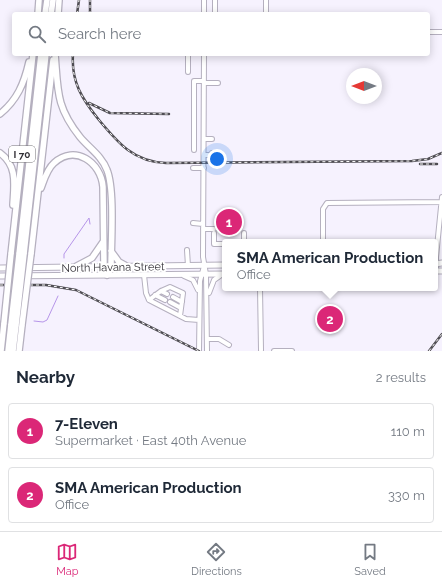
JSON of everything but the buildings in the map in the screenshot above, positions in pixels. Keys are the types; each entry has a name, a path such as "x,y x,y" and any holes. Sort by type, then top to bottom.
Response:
{"highway":[{"path":"37,12 39,0"},
{"path":"46,12 47,0"},
{"path":"51,12 52,0"},
{"path":"58,12 59,0"},
{"path":"0,114 11,104 20,90 31,56"},
{"name":"I 70","path":"0,351 32,56"},
{"path":"13,351 41,56"},
{"path":"22,254 46,56"},
{"path":"55,56 57,86 62,111 80,137 101,159 108,172 110,189 111,268 107,275"},
{"name":"I 70","path":"19,351 16,325 31,254 55,56"},
{"path":"0,153 10,162 14,172 11,254"},
{"path":"38,194 50,168 60,158 77,155 90,160 99,171 103,182 104,268 107,275"},
{"path":"73,268 92,258 104,240"},
{"path":"111,251 117,260 130,268"},
{"path":"8,351 16,325"}],"main road":[{"name":"North Havana Street","path":"0,268 130,268 222,265"},
{"name":"North Havana Street","path":"0,276 222,274"}],"street":[{"path":"204,0 204,12"},
{"path":"216,0 216,12"},
{"path":"266,0 266,12"},
{"path":"430,32 442,32"},
{"path":"188,56 188,72"},
{"path":"204,56 203,227 204,274 207,301 207,351"},
{"path":"194,150 194,81 218,84"},
{"path":"194,102 204,102"},
{"path":"194,130 204,130"},
{"path":"204,139 212,139"},
{"path":"204,155 212,155 212,153"},
{"path":"193,168 204,168"},
{"path":"438,239 442,198"},
{"path":"323,239 323,209 327,203 442,202"},
{"path":"193,223 214,231 214,244 222,244"},
{"path":"244,233 244,239"},
{"path":"186,250 188,266"},
{"path":"177,274 193,280 198,287 199,351"},
{"path":"199,298 204,274"},
{"path":"144,275 146,293 149,300 186,319 199,320"},
{"path":"207,301 212,282 215,278 222,275"},
{"path":"149,300 160,291 170,287 177,290 184,294 180,316"},
{"path":"160,291 167,294"},
{"path":"260,291 261,350"},
{"path":"155,295 165,300"},
{"path":"173,297 182,302"},
{"path":"170,302 181,308"},
{"path":"207,339 219,339 230,345"},
{"path":"274,351 292,351"}],"waterway":[{"path":"64,258 64,254 89,218 90,224"},
{"path":"34,321 43,322 47,320 58,296"}],"railway":[{"path":"77,12 79,0"},
{"path":"90,0 90,12"},
{"path":"73,56 76,82 79,90 93,112 113,136 128,150 136,155 155,162 412,161 428,159 442,153"},
{"path":"89,103 110,113 169,114"},
{"path":"420,164 437,164"},
{"path":"0,285 46,285 76,290 199,351"},
{"path":"429,351 442,334"}],"place":[{"name":"7-Eleven","path":"229,222"},
{"name":"SMA American Production","path":"330,319"}]}
